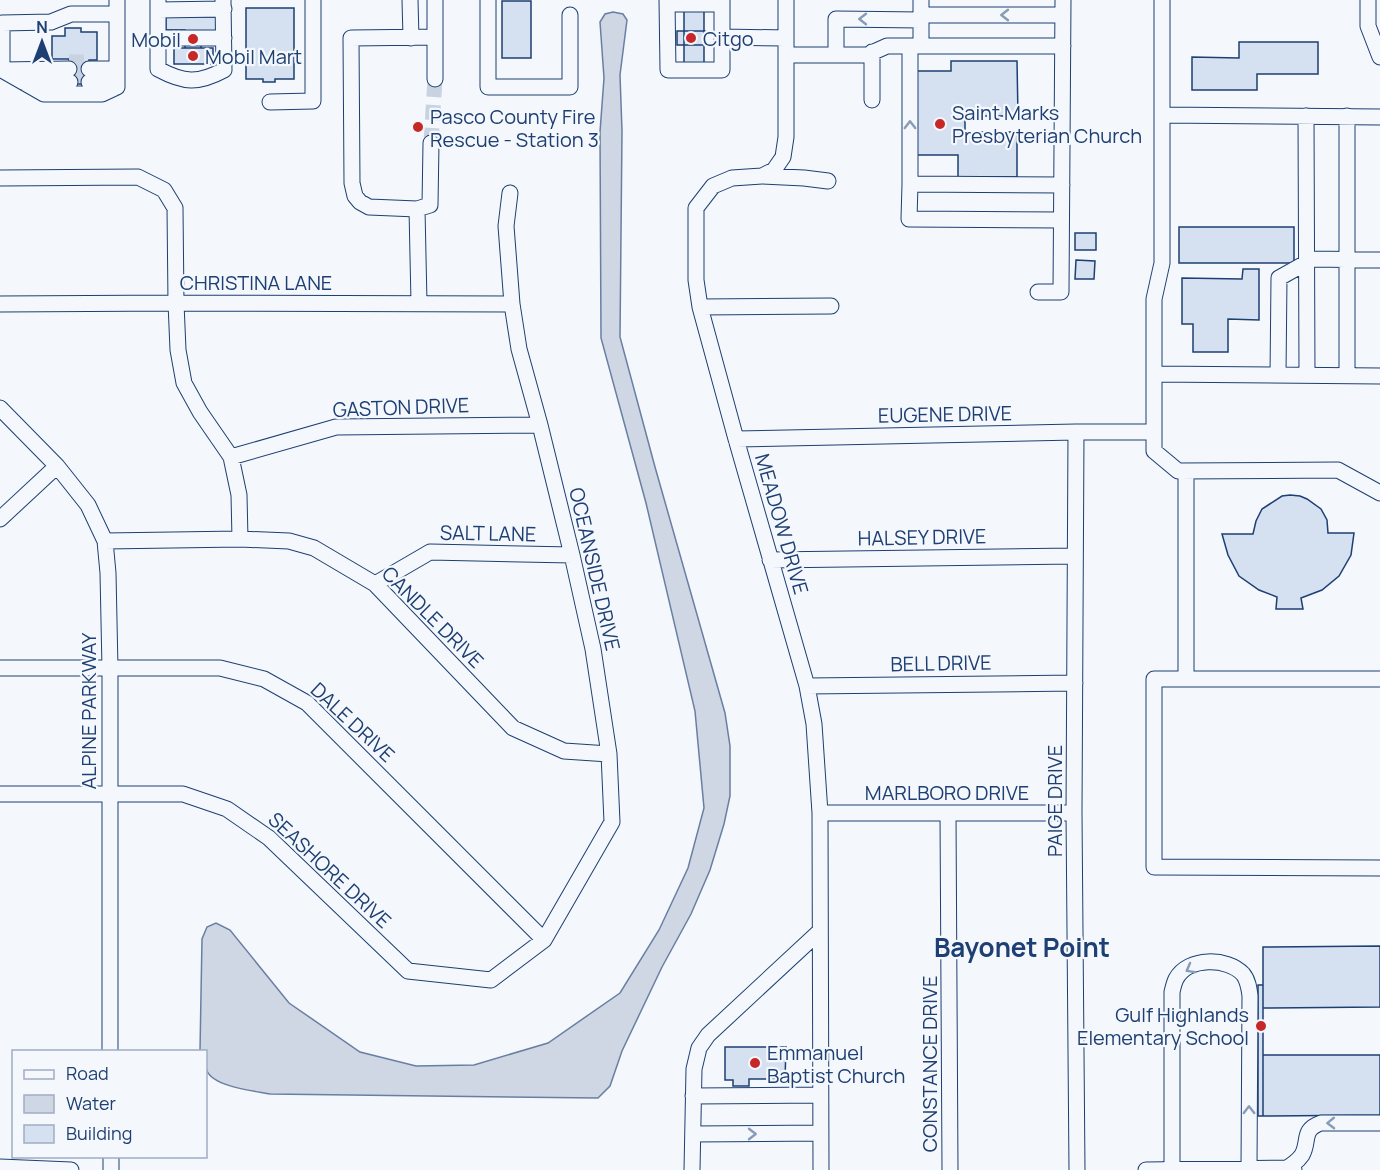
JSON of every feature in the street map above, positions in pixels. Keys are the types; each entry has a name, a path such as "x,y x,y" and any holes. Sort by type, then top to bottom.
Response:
{"street":[{"path":"270,102 313,101 312,0"},
{"path":"410,0 411,38"},
{"path":"435,0 435,79"},
{"path":"488,0 488,87 570,87 570,15"},
{"path":"762,176 774,170 783,157 786,137 786,0"},
{"path":"1162,0 1162,263 1154,299 1155,451 1178,471 1338,470 1380,493"},
{"path":"1368,0 1368,26 1380,57"},
{"path":"668,2 722,2 722,70 668,70 668,2"},
{"path":"158,5 224,5 224,70 210,78 192,81 173,77 158,69 158,5"},
{"path":"117,7 117,75 102,94 44,94 12,74 2,23 51,22 71,14 117,7"},
{"path":"836,55 836,19 921,12 1063,8 1061,292 1038,292"},
{"path":"921,12 915,46 909,219 1061,220"},
{"path":"431,143 430,205 417,209 369,207 355,196 352,183 351,38 435,37"},
{"path":"722,37 786,38"},
{"path":"158,38 224,38"},
{"path":"786,55 867,55 887,46 1063,46"},
{"path":"872,52 872,100"},
{"path":"12,74 69,72 12,74"},
{"path":"89,72 117,75"},
{"path":"1162,115 1380,117"},
{"path":"1306,116 1307,375"},
{"path":"1347,116 1347,375"},
{"name":"MEADOW DRIVE","path":"820,1170 820,813 814,724 807,686 700,307 696,280 696,208 713,186 732,178 762,176 828,181"},
{"path":"0,178 138,177 164,190 175,208 178,350 184,382 200,412 231,457 239,495 240,539"},
{"path":"910,184 1062,185"},
{"name":"OCEANSIDE DRIVE","path":"510,193 506,226 512,304 519,349 540,425 593,649 609,754 612,822 544,940"},
{"path":"417,209 419,303"},
{"path":"1278,375 1279,278 1313,259 1380,260"},
{"name":"CHRISTINA LANE","path":"0,304 512,304"},
{"path":"700,307 831,306"},
{"path":"1154,374 1380,376"},
{"name":"ALPINE PARKWAY","path":"0,408 57,466 88,505 105,541 110,669 110,1050"},
{"name":"GASTON DRIVE","path":"231,457 336,427 540,425"},
{"name":"PAIGE DRIVE","path":"1076,432 1074,813 1077,1170"},
{"name":"EUGENE DRIVE","path":"736,439 1154,432"},
{"path":"0,519 57,466"},
{"path":"1186,471 1186,679"},
{"name":"CANDLE DRIVE","path":"105,541 240,539 289,541 314,548 375,584 513,728 564,752 609,754"},
{"name":"SALT LANE","path":"375,584 430,552 572,555"},
{"name":"HALSEY DRIVE","path":"770,560 1075,556"},
{"name":"DALE DRIVE","path":"0,668 220,668 264,679 307,703 544,940"},
{"path":"1380,679 1155,679 1154,867 1380,868"},
{"name":"BELL DRIVE","path":"807,686 1075,683"},
{"name":"SEASHORE DRIVE","path":"0,794 183,794 227,809 269,838 408,971 491,980 544,940"},
{"name":"MARLBORO DRIVE","path":"820,813 1074,813"},
{"name":"CONSTANCE DRIVE","path":"948,813 950,1170"},
{"path":"692,1170 694,1069 699,1048 708,1035 820,931"},
{"path":"1172,1170 1172,992 1176,978 1186,968 1214,962 1229,965 1242,974 1248,983 1250,996 1249,1169"},
{"path":"693,1096 820,1095"},
{"path":"1146,1170 1291,1169 1302,1154 1307,1133 1312,1126 1321,1123 1380,1123"},
{"path":"693,1134 820,1133"},
{"path":"0,1167 71,1170"}],"water":[{"path":"613,12 623,14 627,20 620,75 622,131 620,337 725,713 730,746 730,796 710,870 691,914 662,967 622,1051 610,1086 598,1098 270,1094 226,1085 207,1071 207,1050 200,1050 202,939 207,927 216,923 230,930 289,1003 360,1052 416,1066 474,1065 548,1043 620,993 659,930 688,868 704,808 695,711 646,503 601,338 600,132 604,78 600,22 605,14"}],"building":[{"path":"502,1 531,1 531,58 502,58"},
{"path":"246,8 294,8 294,79 275,79 275,82 263,82 263,79 246,79"},
{"name":"Citgo","path":"684,9 704,9 704,67 684,67"},
{"name":"Mobil","path":"166,16 221,17 221,31 201,31 201,48 185,48 185,30 166,30"},
{"path":"65,28 81,28 81,32 97,32 97,60 89,60 89,84 70,84 69,59 52,59 52,36 65,36"},
{"name":"Citgo","path":"677,31 705,31 705,45 677,45"},
{"path":"1239,42 1318,42 1318,74 1257,74 1257,90 1192,90 1192,57 1239,58"},
{"name":"Mobil Mart","path":"174,48 213,48 213,64 174,64"},
{"name":"Saint Marks Presbyterian Church","path":"951,61 1017,61 1018,116 965,116 965,132 1017,132 1017,177 958,177 958,155 915,155 915,71 951,71"},
{"path":"1179,227 1294,227 1294,263 1179,263"},
{"path":"1075,233 1096,233 1096,250 1075,250"},
{"path":"1076,260 1095,261 1094,279 1075,279"},
{"path":"1243,269 1259,269 1259,320 1228,319 1228,352 1193,352 1193,324 1182,324 1182,278 1242,279"},
{"path":"1290,495 1307,499 1321,509 1327,520 1328,533 1354,533 1351,555 1339,576 1322,590 1301,598 1303,609 1276,609 1277,597 1259,590 1239,576 1228,555 1222,534 1253,534 1262,509 1282,496"},
{"path":"1380,946 1380,1007 1263,1008 1263,947"},
{"path":"1258,985 1263,985 1263,1116 1258,1116"},
{"name":"Emmanuel Baptist Church","path":"725,1047 786,1047 785,1079 749,1079 749,1086 733,1086 733,1080 725,1080"},
{"path":"1263,1055 1380,1055 1380,1115 1263,1116"}],"tunnel":[{"path":"69,62 89,62"},
{"path":"70,75 89,75"},
{"path":"431,143 435,79"}],"place":[{"name":"Citgo","path":"691,38"},
{"name":"Mobil","path":"193,39"},
{"name":"Mobil Mart","path":"193,56"},
{"name":"Saint Marks Presbyterian Church","path":"940,124"},
{"name":"Pasco County Fire Rescue - Station 3","path":"418,127"},
{"name":"Gulf Highlands Elementary School","path":"1261,1026"},
{"name":"Emmanuel Baptist Church","path":"755,1063"}],"district":[{"name":"Bayonet Point","path":"1022,947"}]}
